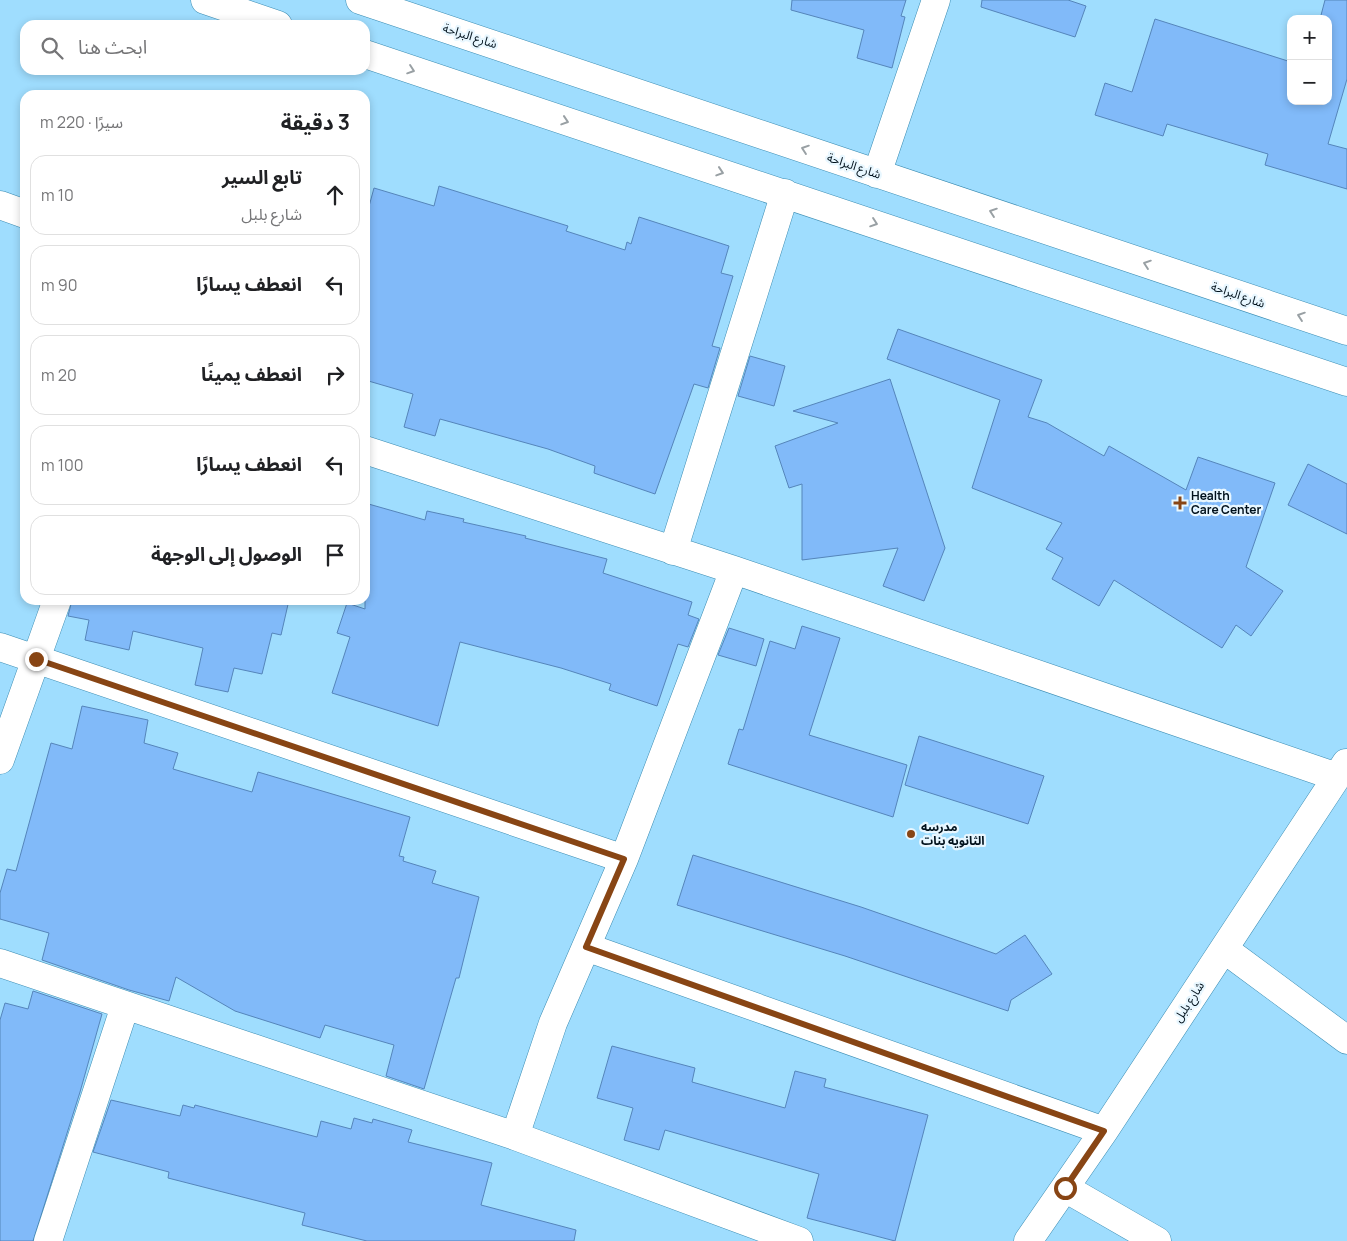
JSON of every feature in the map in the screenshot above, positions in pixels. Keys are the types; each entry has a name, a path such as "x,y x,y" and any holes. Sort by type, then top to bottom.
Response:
{"street":[{"path":"205,0 263,20"},
{"name":"شارع البراحة","path":"360,0 1347,331"},
{"path":"877,174 936,0"},
{"path":"370,56 1347,382"},
{"path":"673,551 785,193"},
{"path":"0,205 20,212"},
{"path":"370,452 1342,769"},
{"path":"515,1136 553,1023 624,859 734,570"},
{"path":"0,760 55,605"},
{"path":"0,647 624,859"},
{"name":"شارع بلبل","path":"1028,1241 1104,1131 1342,769"},
{"path":"586,947 1104,1131"},
{"path":"1224,949 1347,1040"},
{"path":"0,963 515,1136 799,1241"},
{"path":"48,1241 126,1006"},
{"path":"1065,1188 1157,1241"}],"building":[{"path":"792,0 906,0 901,16 905,17 892,68 857,58 864,30 791,10"},
{"path":"982,0 1068,0 1086,6 1075,37 981,7"},
{"path":"1325,0 1347,0 1347,79 1328,144 1347,149 1347,189 1265,165 1268,154 1167,124 1163,136 1095,115 1105,83 1132,92 1155,19 1287,61 1287,105 1332,105 1332,15 1321,15"},
{"path":"439,186 568,226 566,231 625,250 627,242 631,244 639,217 729,246 721,273 733,276 712,346 720,348 708,388 694,384 655,494 594,473 595,466 548,449 440,419 435,436 404,427 413,394 370,381 370,203 374,188 434,206"},
{"path":"898,329 1042,380 1028,417 1047,423 1104,456 1109,446 1186,490 1198,457 1275,483 1246,567 1283,591 1251,636 1236,625 1222,648 1114,580 1099,606 1052,579 1063,558 1046,549 1062,523 972,488 1000,400 887,359"},
{"path":"750,356 785,366 774,406 738,396"},
{"path":"890,379 945,548 924,601 883,586 898,548 802,560 802,484 789,488 775,446 838,423 793,411"},
{"path":"1308,464 1347,484 1347,534 1288,505"},
{"path":"370,504 425,520 427,511 464,519 463,522 526,536 525,538 607,559 603,573 692,602 688,615 699,619 688,647 678,644 657,706 609,690 611,684 561,668 460,642 438,726 332,693 350,637 337,633 346,605 365,609 365,605 370,605"},
{"path":"71,605 288,605 281,635 272,633 262,674 234,668 228,692 195,685 203,648 133,631 129,650 85,640 89,620 68,616"},
{"path":"802,626 840,638 809,735 907,765 893,817 728,764 739,729 743,730 770,641 795,649"},
{"path":"729,628 764,639 756,666 718,655"},
{"path":"82,706 148,720 144,743 178,753 173,769 252,792 258,772 410,817 399,856 404,857 403,861 436,871 432,883 479,897 459,978 456,978 424,1089 386,1076 394,1045 325,1025 320,1038 235,1011 176,977 169,1001 129,990 42,960 49,933 0,919 0,893 7,869 16,871 51,743 72,749"},
{"path":"919,736 1044,776 1028,824 905,785"},
{"path":"693,855 861,907 996,954 1025,935 1052,974 1011,1000 1008,1011 845,956 677,905"},
{"path":"33,991 102,1014 80,1092 33,1241 0,1241 0,1020 5,1003 28,1009"},
{"path":"612,1046 695,1068 692,1082 785,1108 795,1071 826,1079 824,1087 928,1115 895,1241 807,1218 819,1174 665,1130 659,1150 624,1140 633,1108 597,1098"},
{"path":"111,1100 180,1116 183,1105 194,1108 195,1105 317,1137 321,1121 351,1129 354,1118 372,1123 373,1119 412,1130 408,1142 492,1163 481,1205 576,1230 574,1241 367,1241 302,1225 305,1213 168,1178 169,1172 93,1152"}],"place":[{"name":"Health Care Center","path":"1180,503"},
{"name":"مدرسه الثانويه بنات","path":"911,834"}],"route":[{"path":"36,659 624,859 586,947 1104,1131 1065,1188"}]}
